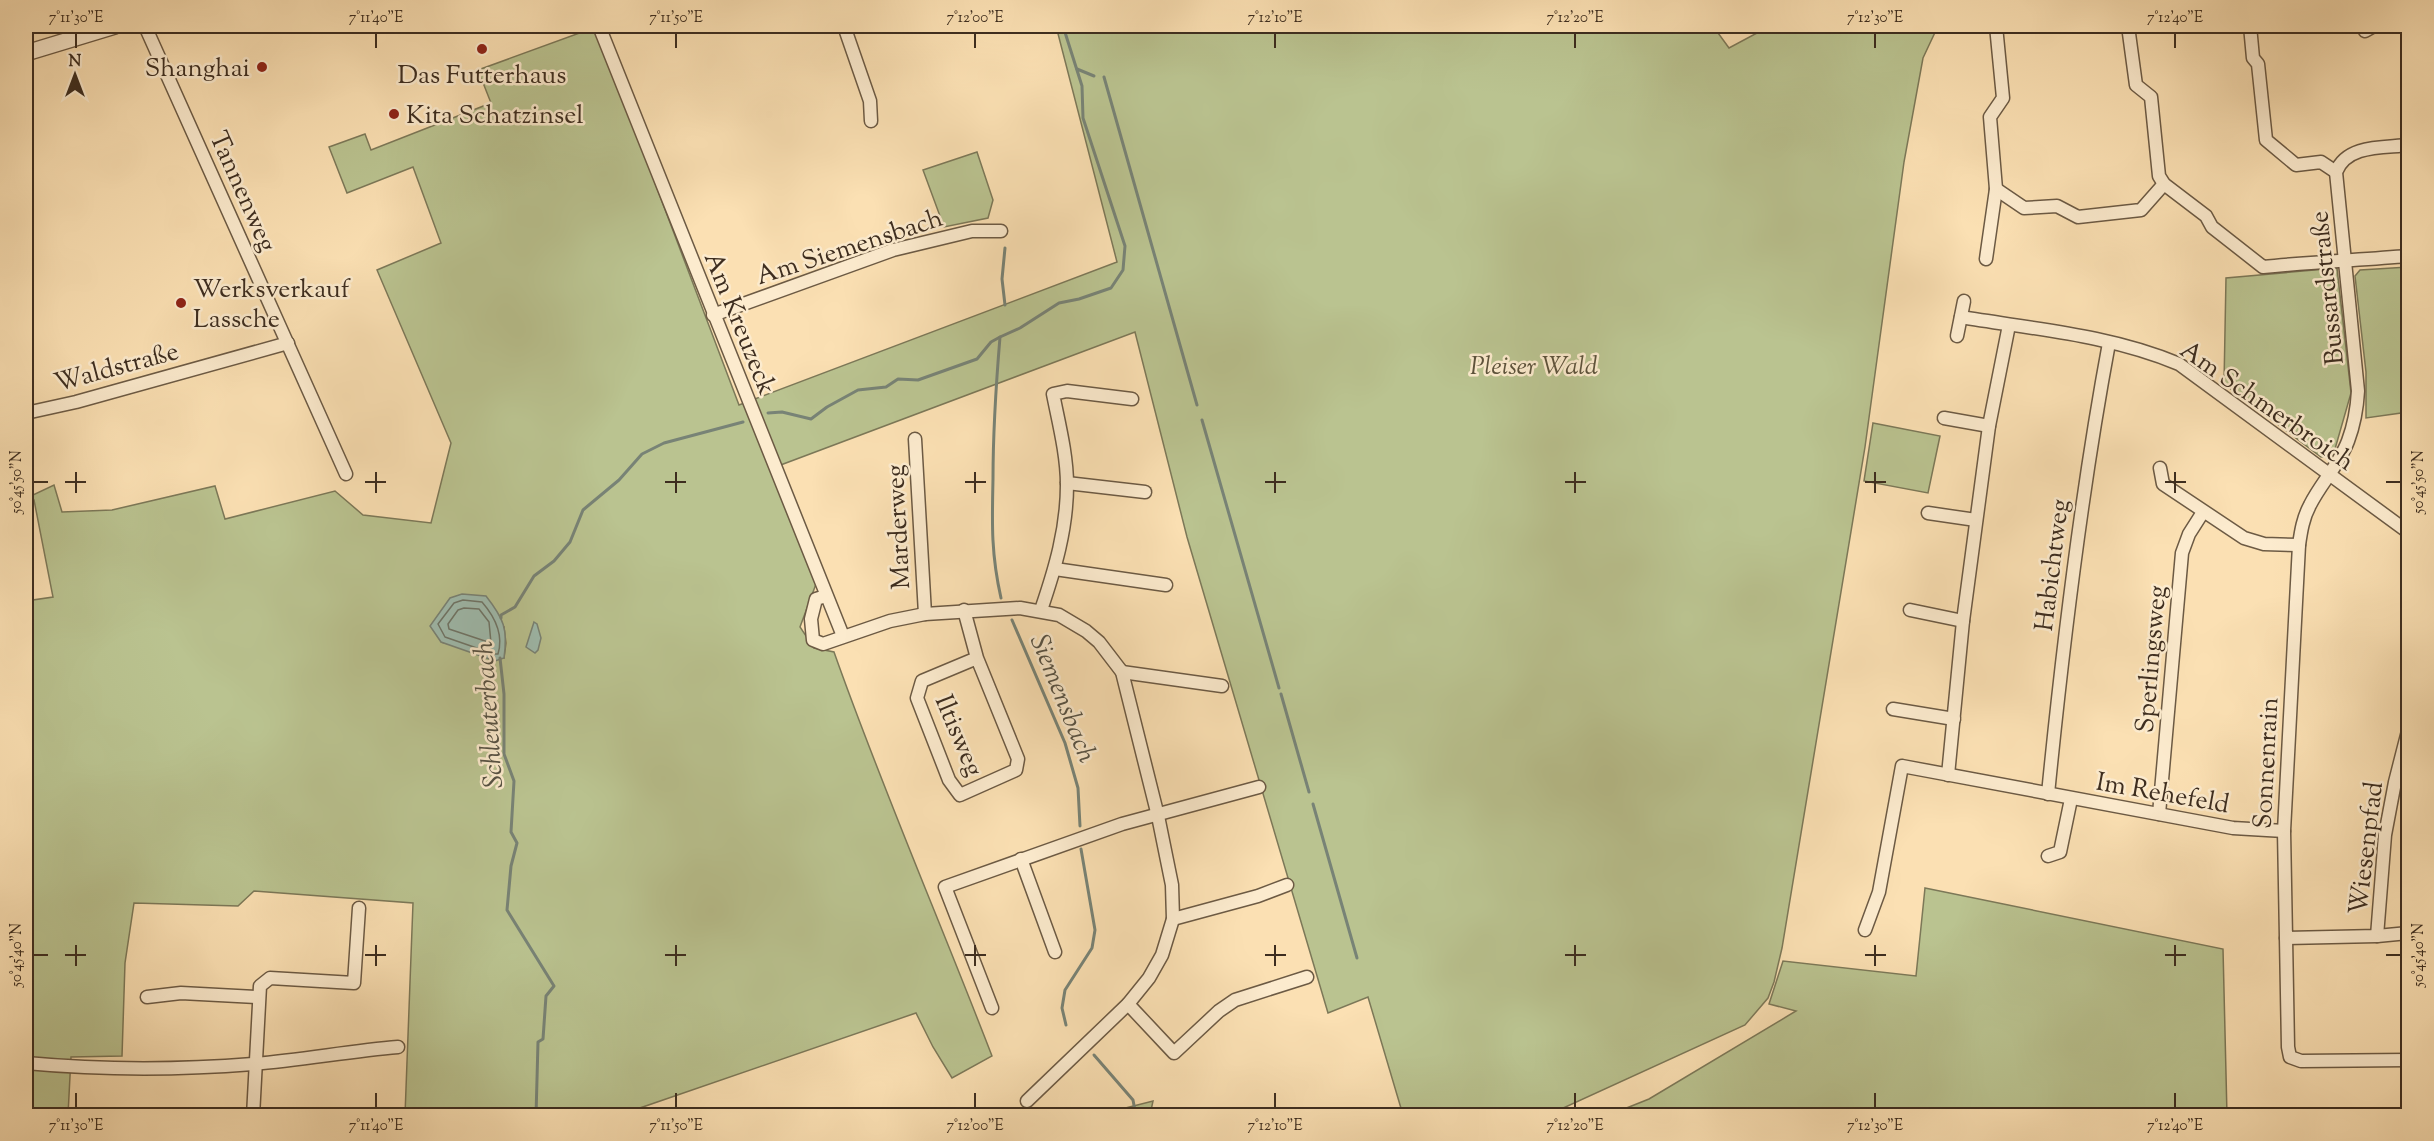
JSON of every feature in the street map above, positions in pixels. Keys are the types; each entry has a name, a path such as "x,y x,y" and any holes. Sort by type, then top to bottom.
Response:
{"street":[{"path":"26,53 116,26"},
{"name":"Tannenweg","path":"145,26 346,474"},
{"name":"Am Kreuzeck","path":"599,26 843,636"},
{"path":"844,26 870,100 871,121"},
{"path":"1986,259 1996,189 1990,117 2003,98 1996,26"},
{"path":"2127,26 2136,85 2151,97 2159,176 2164,184 2206,216 2212,227 2263,267 2329,260 2346,262 2409,256"},
{"path":"2250,26 2253,58 2258,64 2266,140 2296,165 2321,162 2336,172"},
{"name":"Bussardstraße","path":"2330,476 2350,435 2358,391 2336,172 2347,157 2365,149 2409,145"},
{"path":"1996,189 2024,208 2056,206 2078,217 2140,210 2164,184"},
{"name":"Am Siemensbach","path":"713,315 893,250 972,231 1001,231"},
{"path":"1957,336 1964,300"},
{"name":"Am Schmerbroich","path":"1961,317 2015,325 2142,350 2179,364 2409,532"},
{"path":"1948,775 1963,621 1989,426 2015,325"},
{"name":"Waldstraße","path":"26,413 76,402 288,343"},
{"name":"Habichtweg","path":"2048,794 2076,539 2109,343"},
{"path":"1041,610 1055,569 1065,521 1067,483 1064,445 1053,394 1067,391 1132,399"},
{"path":"1944,418 1989,426"},
{"name":"Marderweg","path":"915,439 925,614"},
{"path":"2160,468 2163,484 2244,538 2264,544 2299,545"},
{"name":"Sonnenrain","path":"2330,476 2310,504 2302,524 2299,545 2284,831 2288,1047 2290,1057 2301,1061 2409,1060"},
{"path":"1067,483 1145,492"},
{"name":"Sperlingsweg","path":"2159,814 2182,553 2189,534 2203,512"},
{"path":"1928,513 1976,520"},
{"path":"1055,569 1166,585"},
{"path":"826,596 816,599 810,628 813,640 823,644 890,621 925,614 1020,608 1059,615 1086,631 1099,642 1122,672 1158,816 1172,885 1173,919 1162,955 1149,978 1128,1004 1027,1101"},
{"name":"Iltisweg","path":"964,610 977,658 1018,759 1016,770 960,795 949,780 917,698 922,681 977,658"},
{"path":"1910,610 1963,621"},
{"path":"1122,672 1222,686"},
{"path":"1893,709 1954,719"},
{"name":"Wiesenpfad","path":"2377,936 2385,835 2395,782 2409,731"},
{"name":"Im Rehefeld","path":"1865,930 1879,892 1902,766 2233,828 2284,831"},
{"path":"992,1008 945,887 1122,824 1259,787"},
{"name":"Im Rehefeld","path":"2048,856 2060,852 2071,799"},
{"path":"1021,859 1055,952"},
{"path":"1173,919 1258,896 1287,885"},
{"path":"253,1116 260,986 270,978 354,983 359,908"},
{"path":"2286,938 2409,933"},
{"path":"1128,1004 1174,1053 1219,1011 1235,1000 1307,977"},
{"path":"147,997 181,993 258,997"},
{"path":"26,1064 122,1069 255,1064 398,1047"}],"green space":[{"name":"Pleiser Wald","path":"1056,26 1713,26 1729,48 1770,26 1938,26 1923,58 1904,162 1865,447 1782,948 1768,998 1745,1025 1548,1115 1403,1115 1368,997 1328,1013 1187,537 1135,332 770,469 816,584 800,627 814,648 834,652 992,1056 952,1078 916,1013 637,1109 631,1115 405,1115 413,903 254,891 238,906 134,903 125,963 122,1056 71,1057 68,1115 26,1115 26,601 53,597 34,500 26,500 26,483 31,496 54,485 62,512 112,510 215,486 225,519 335,491 363,515 431,523 451,443 377,270 441,243 413,167 347,193 329,147 365,134 371,150 491,103 478,70 596,27 739,405 1117,262","holes":["504,627 506,643 504,658 441,642"]},
{"path":"977,152 993,200 988,218 944,227 923,170"},
{"path":"2408,267 2408,412 2366,418 2366,372 2355,276 2360,270"},
{"path":"2337,268 2351,393 2333,456 2321,457 2224,384 2226,278"},
{"path":"1873,423 1940,436 1928,493 1864,481"},
{"path":"1925,888 2223,949 2227,1115 1609,1115 1649,1099 1796,1011 1769,1004 1783,961 1916,976"},
{"path":"1153,1101 1150,1115 1113,1115 1110,1112"}],"water":[{"path":"462,594 486,596 497,611 505,632 504,658 495,661 441,642 430,626 450,598"},
{"path":"534,622 537,624 541,638 535,653 526,647"}],"waterway":[{"name":"Siemensbach","path":"1001,598 995,567 992,524 994,426 1000,337 1020,328 1059,303 1111,288 1123,270 1125,246 1083,118 1082,86 1063,26"},
{"path":"1077,69 1094,76"},
{"path":"1104,77 1197,405"},
{"path":"1005,248 1002,279 1005,305"},
{"name":"Schleuterbach","path":"768,413 782,412 811,419 827,407 858,390 886,387 898,379 918,380 977,359 991,342 1000,337"},
{"path":"1202,420 1279,688"},
{"name":"Schleuterbach","path":"501,618 501,615 515,607 534,576 554,561 570,542 583,510 619,480 642,454 664,443 743,422"},
{"name":"Siemensbach","path":"1012,620 1065,743 1078,788 1080,826"},
{"name":"Schleuterbach","path":"500,658 504,694 504,754 514,781 511,832 517,843 511,866 507,910 554,986 546,996 543,1039 538,1042 536,1116"},
{"path":"1281,694 1309,792"},
{"path":"1313,804 1357,958"},
{"name":"Siemensbach","path":"1066,1025 1062,1008 1065,990 1092,948 1095,930 1081,849"},
{"name":"Siemensbach","path":"1094,1055 1133,1100 1136,1116"}],"place":[{"name":"Das Futterhaus","path":"482,49"},
{"name":"Shanghai","path":"262,67"},
{"name":"Kita Schatzinsel","path":"394,114"},
{"name":"Werksverkauf Lassche","path":"181,303"}]}
